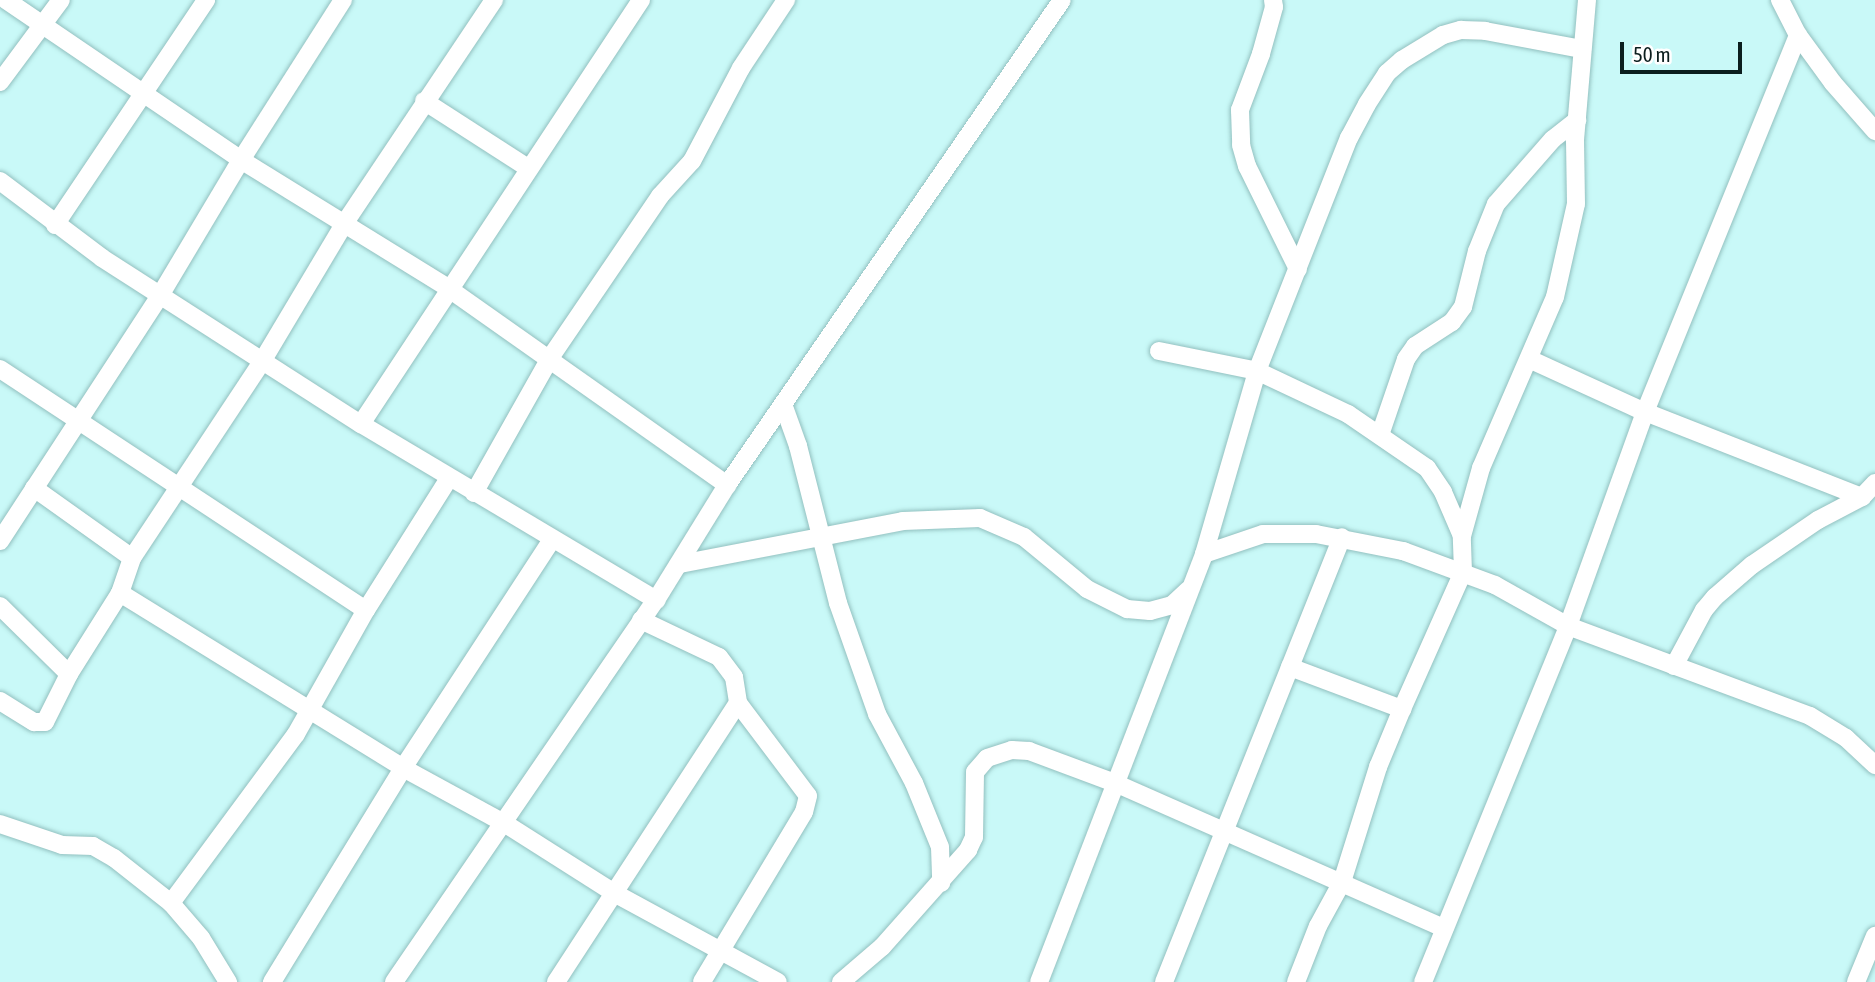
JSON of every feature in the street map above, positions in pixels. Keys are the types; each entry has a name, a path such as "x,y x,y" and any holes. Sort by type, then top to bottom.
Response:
{"street":[{"path":"6,0 241,160 448,288 727,485"},
{"path":"0,82 61,0"},
{"path":"55,225 206,0"},
{"path":"0,541 160,294 343,0"},
{"path":"0,701 34,722 44,722 69,674 120,593 132,558 263,360 344,224 494,0"},
{"path":"361,424 640,0"},
{"path":"474,494 550,358 660,196 692,161 741,68 786,0"},
{"path":"394,982 656,600 727,485 1062,0"},
{"path":"1273,0 1275,7 1261,54 1240,110 1241,145 1247,166 1298,269"},
{"path":"1296,982 1318,926 1342,883 1378,767 1463,572 1462,536 1481,468 1555,297 1576,204 1577,120 1587,0"},
{"path":"1780,0 1798,35 1833,83 1875,131"},
{"path":"1039,982 1204,554 1257,371 1349,138 1387,73 1443,36 1461,30 1485,32 1582,49"},
{"path":"1423,982 1568,626 1645,412 1798,35"},
{"path":"425,101 528,168"},
{"path":"1380,435 1406,359 1415,346 1452,323 1463,307 1477,251 1496,204 1553,139 1577,120"},
{"path":"0,181 55,225 361,424 474,494 656,600"},
{"path":"1159,351 1257,371 1306,392 1380,435 1427,468 1443,492 1462,536"},
{"path":"1529,359 1645,412 1862,497"},
{"path":"0,369 366,610"},
{"path":"783,404 798,446 838,603 877,714 914,783 940,847 941,883"},
{"path":"171,903 310,711 366,610 450,478"},
{"path":"1674,666 1704,610 1715,597 1763,557 1818,520 1862,497 1875,483"},
{"path":"34,488 132,558"},
{"path":"680,564 903,521 980,519 1024,537 1087,589 1127,609 1150,611 1172,605 1191,587"},
{"path":"1204,554 1263,534 1342,537 1403,551 1463,572 1529,601 1568,626 1810,716 1846,738 1875,765"},
{"path":"1164,982 1342,537"},
{"path":"272,982 403,768 552,540"},
{"path":"120,593 403,768 504,823 615,894 778,982"},
{"path":"0,606 69,674"},
{"path":"641,620 719,657 734,677 738,703 758,732 794,773 808,796 808,805 702,982"},
{"path":"1290,667 1402,709"},
{"path":"556,982 738,703"},
{"path":"841,982 882,947 968,850 974,837 975,772 986,758 1012,750 1029,751 1115,783 1444,928"},
{"path":"0,824 62,845 93,846 114,858 171,903 201,938 228,982"},
{"path":"1856,982 1875,936"}]}
